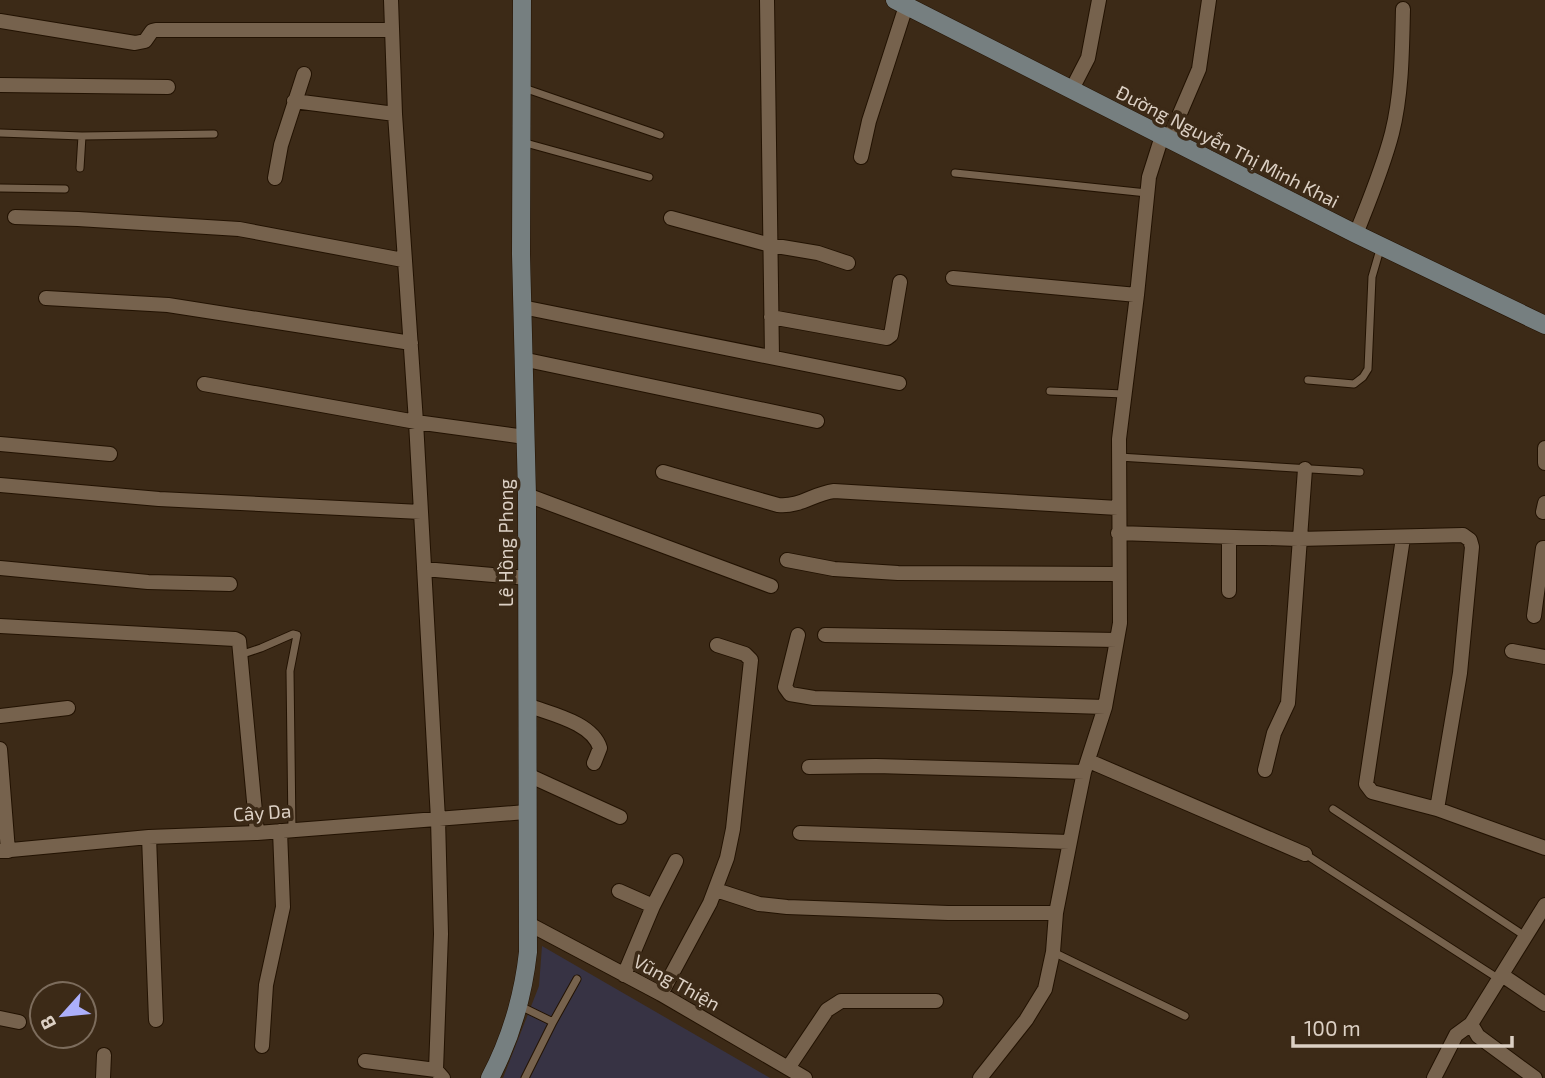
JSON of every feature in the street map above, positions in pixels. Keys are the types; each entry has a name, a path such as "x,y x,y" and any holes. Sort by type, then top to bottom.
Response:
{"main road":[{"name":"Lê Hồng Phong","path":"490,1078 519,1006 528,952 529,924 526,812 527,495 522,359 522,0"},
{"name":"Đường Nguyễn Thị Minh Khai","path":"900,3 1356,234 1545,325"}],"street":[{"path":"365,1061 440,1074 438,819 416,422 403,260 391,0"},
{"path":"767,0 772,357"},
{"path":"1073,89 1088,58 1099,0"},
{"path":"979,1078 1041,998 1053,953 1056,912 1069,842 1087,766 1105,707 1117,640 1120,611 1119,439 1149,177 1199,69 1209,0"},
{"path":"860,157 900,3"},
{"path":"1356,234 1380,173 1392,131 1398,100 1403,9"},
{"path":"0,21 135,43 145,41 152,31 156,30 392,30"},
{"path":"275,178 281,145 304,74"},
{"path":"0,85 168,87"},
{"path":"294,101 395,114"},
{"path":"15,217 239,229 403,260"},
{"path":"671,218 848,263"},
{"path":"953,278 1137,295"},
{"path":"771,317 887,338 894,328 900,282"},
{"path":"46,298 168,305 411,343"},
{"path":"522,307 899,383"},
{"path":"522,359 817,421"},
{"path":"204,384 416,422 525,437"},
{"path":"0,444 110,454"},
{"path":"1545,448 1545,463"},
{"path":"1265,770 1274,733 1288,703 1305,469"},
{"path":"663,472 778,505 792,506 820,493 834,491 1118,508"},
{"path":"0,485 159,499 421,512"},
{"path":"527,495 771,586"},
{"path":"1118,533 1298,539 1463,536 1470,540 1472,547 1460,673 1437,809"},
{"path":"1228,538 1229,591"},
{"path":"1402,538 1366,784 1372,792 1437,809 1545,848"},
{"path":"1534,616 1545,548"},
{"path":"787,560 834,569 898,573 1118,574"},
{"path":"0,568 148,582 230,584"},
{"path":"424,569 527,578"},
{"path":"0,626 229,637 239,641 257,833"},
{"path":"797,635 785,687 790,694 814,698 1105,707"},
{"path":"825,635 1117,640"},
{"path":"661,994 716,890 733,829 751,660 745,654 717,645"},
{"path":"1512,651 1545,657"},
{"path":"527,705 568,720 594,735 600,748 594,763"},
{"path":"0,716 68,708"},
{"path":"0,749 4,851"},
{"path":"809,767 1087,766 1305,855"},
{"path":"528,775 620,817"},
{"name":"Cây Da","path":"4,851 149,836 257,833 526,812"},
{"path":"262,1046 266,985 283,907 286,830"},
{"path":"800,832 1069,842"},
{"path":"149,836 156,1020"},
{"path":"624,975 653,906 676,861"},
{"path":"716,890 759,904 787,907 948,913 1056,912"},
{"path":"619,891 653,906"},
{"path":"1434,1078 1456,1035 1471,1024 1545,905"},
{"name":"Vũng Thiện","path":"529,924 661,994 805,1078"},
{"path":"1500,977 1545,1004"},
{"path":"788,1068 827,1010 841,1001 936,1000"},
{"path":"0,1018 19,1022"},
{"path":"1471,1024 1478,1036 1535,1078"},
{"path":"103,1078 104,1055"}],"lane":[{"path":"521,87 660,135"},
{"path":"0,133 82,136 214,134"},
{"path":"80,168 82,136"},
{"path":"521,142 649,177"},
{"path":"955,173 1147,193"},
{"path":"0,188 65,189"},
{"path":"1308,380 1354,384 1368,369 1372,277 1381,244"},
{"path":"1050,391 1124,394"},
{"path":"1119,457 1360,472"},
{"path":"240,654 293,634 297,635 290,671 286,830"},
{"path":"1333,809 1525,936"},
{"path":"1305,855 1500,977"},
{"path":"1053,953 1185,1016"},
{"path":"525,1078 577,979"},
{"path":"519,1006 553,1022"}],"shaded area":[{"path":"542,946 770,1078 503,1078 539,986"}]}
